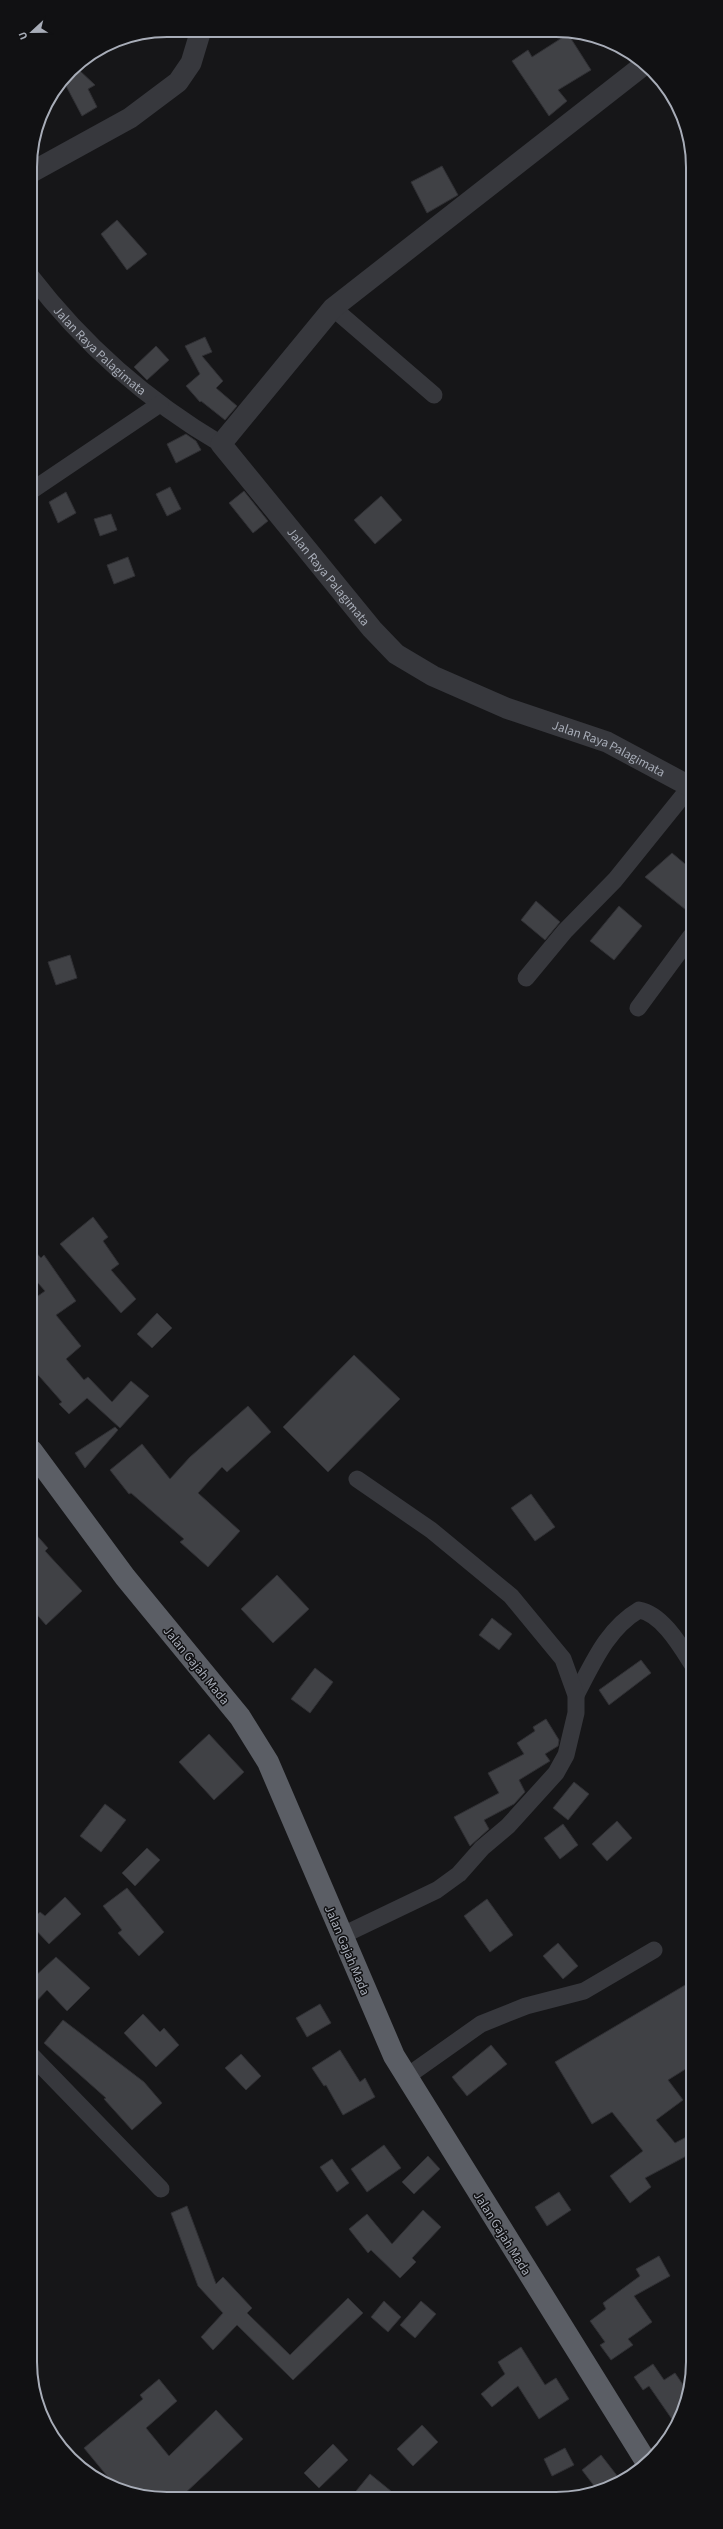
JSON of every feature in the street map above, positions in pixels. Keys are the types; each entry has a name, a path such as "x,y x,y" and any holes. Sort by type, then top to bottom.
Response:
{"highway":[{"name":"Jalan Gajah Mada","path":"37,1458 125,1577 244,1723 268,1762 301,1835 341,1936 385,2039 406,2077 644,2458"}],"street":[{"path":"37,169 130,118 178,82 191,63 199,37"},
{"path":"221,444 333,308 639,68"},
{"name":"Jalan Raya Palagimata","path":"37,284 78,334 135,386 221,444 372,629 396,654 433,676 506,708 607,742 686,784"},
{"path":"333,308 434,395"},
{"path":"37,487 160,404"},
{"path":"526,978 565,931 615,880 686,793"},
{"path":"638,1008 686,943"},
{"path":"341,1936 448,1884 482,1848 508,1826 556,1773 566,1755 576,1713 576,1695 563,1659 512,1596 431,1530 357,1479"},
{"path":"576,1695 604,1641 625,1618 639,1610 650,1612 680,1645 686,1654"},
{"path":"406,2077 481,2024 526,2006 584,1991 654,1950"},
{"path":"37,2061 161,2189"}],"building":[{"path":"563,37 570,38 591,70 558,90 567,101 549,116 512,61 528,50 532,57"},
{"path":"80,70 95,85 88,89 97,107 82,116 66,85"},
{"path":"442,166 458,195 427,213 411,182"},
{"path":"117,220 147,254 127,270 101,234"},
{"path":"205,337 212,352 202,356 223,381 216,388 237,406 225,420 201,401 200,402 186,386 200,374 185,346"},
{"path":"156,346 169,360 147,380 134,367"},
{"path":"186,434 196,441 201,450 176,463 167,444"},
{"path":"170,487 181,509 167,516 156,494"},
{"path":"244,491 268,521 253,533 229,503"},
{"path":"66,492 76,513 58,523 49,502"},
{"path":"381,496 402,520 375,544 354,520"},
{"path":"111,514 117,530 100,536 94,519"},
{"path":"128,557 135,576 114,584 107,565"},
{"path":"672,853 686,865 686,910 645,877"},
{"path":"536,901 560,922 545,940 521,920"},
{"path":"619,906 642,926 614,960 590,941"},
{"path":"70,955 77,978 56,985 48,962"},
{"path":"93,1217 108,1237 103,1241 119,1264 111,1270 136,1299 121,1313 60,1244"},
{"path":"37,1254 41,1258 44,1255 76,1301 56,1315 81,1346 66,1359 84,1380 88,1377 112,1402 131,1381 149,1396 120,1428 87,1398 69,1414 59,1404 62,1402 37,1374 37,1297 45,1291 37,1282"},
{"path":"157,1313 172,1328 152,1348 137,1334"},
{"path":"354,1355 400,1399 328,1472 283,1427"},
{"path":"248,1406 271,1432 227,1472 222,1467 198,1493 240,1531 208,1567 180,1542 184,1539 131,1493 129,1494 110,1470 142,1444 170,1479 190,1457"},
{"path":"115,1427 118,1430 85,1468 75,1453"},
{"path":"531,1494 555,1527 535,1541 511,1508"},
{"path":"37,1536 48,1548 45,1551 82,1591 46,1625 37,1615"},
{"path":"277,1575 309,1609 273,1643 241,1609"},
{"path":"492,1618 512,1634 499,1650 479,1635"},
{"path":"641,1660 651,1673 609,1705 599,1690"},
{"path":"315,1668 333,1682 310,1713 291,1699"},
{"path":"546,1719 559,1740 558,1746 545,1754 550,1761 519,1780 525,1792 514,1804 484,1820 489,1829 470,1846 454,1817 499,1793 488,1773 524,1754 517,1743 535,1731 533,1727"},
{"path":"209,1734 244,1772 214,1800 179,1762"},
{"path":"574,1782 589,1794 568,1820 553,1808"},
{"path":"105,1804 126,1820 101,1852 80,1836"},
{"path":"617,1821 632,1838 607,1861 592,1844"},
{"path":"563,1824 578,1845 560,1859 544,1838"},
{"path":"147,1848 160,1860 135,1886 122,1873"},
{"path":"127,1888 164,1932 139,1956 118,1933 122,1930 103,1906"},
{"path":"65,1897 81,1914 49,1944 37,1931 37,1915 40,1912 45,1916"},
{"path":"487,1899 513,1935 490,1952 464,1916"},
{"path":"558,1943 578,1966 563,1979 543,1956"},
{"path":"56,1957 90,1988 67,2011 47,1990 37,2001 37,1974"},
{"path":"686,1985 686,2069 668,2080 683,2100 656,2120 675,2143 686,2137 686,2156 645,2178 651,2187 630,2203 610,2176 643,2151 612,2112 592,2124 555,2062"},
{"path":"320,2004 331,2023 307,2037 296,2018"},
{"path":"143,2014 160,2032 164,2028 179,2045 156,2067 124,2033"},
{"path":"63,2020 144,2082 162,2103 132,2130 104,2099 106,2098 44,2043"},
{"path":"491,2045 507,2064 467,2096 452,2077"},
{"path":"340,2050 360,2082 365,2078 375,2097 343,2115 326,2085 324,2086 312,2068"},
{"path":"241,2054 261,2076 246,2090 225,2068"},
{"path":"384,2145 401,2168 367,2192 351,2169"},
{"path":"428,2156 440,2169 414,2194 402,2182"},
{"path":"332,2159 349,2183 337,2192 320,2167"},
{"path":"559,2192 571,2210 547,2226 535,2207"},
{"path":"187,2206 216,2284 223,2277 252,2308 247,2313 290,2355 348,2298 363,2313 293,2380 237,2325 213,2350 201,2337 223,2313 198,2286 171,2213"},
{"path":"423,2210 441,2227 412,2258 416,2262 400,2278 371,2250 368,2253 349,2229 367,2214 392,2244"},
{"path":"659,2256 670,2276 634,2296 652,2322 628,2339 633,2345 611,2360 600,2345 605,2342 590,2321 606,2309 603,2303 640,2276 636,2269"},
{"path":"384,2301 401,2317 388,2332 371,2317"},
{"path":"421,2301 436,2314 415,2338 400,2325"},
{"path":"521,2347 545,2385 556,2378 569,2399 539,2419 518,2386 492,2407 481,2394 505,2374 498,2362"},
{"path":"653,2364 664,2380 675,2373 684,2386 673,2420 649,2386 643,2390 634,2377"},
{"path":"159,2379 177,2401 146,2428 169,2456 216,2410 243,2439 186,2492 141,2490 110,2479 84,2448 143,2399 140,2395"},
{"path":"422,2425 438,2442 413,2466 397,2449"},
{"path":"333,2444 348,2460 319,2488 304,2473"},
{"path":"565,2448 574,2465 552,2476 544,2459"},
{"path":"601,2455 618,2477 594,2486 582,2470"},
{"path":"370,2474 392,2492 355,2492"}]}
